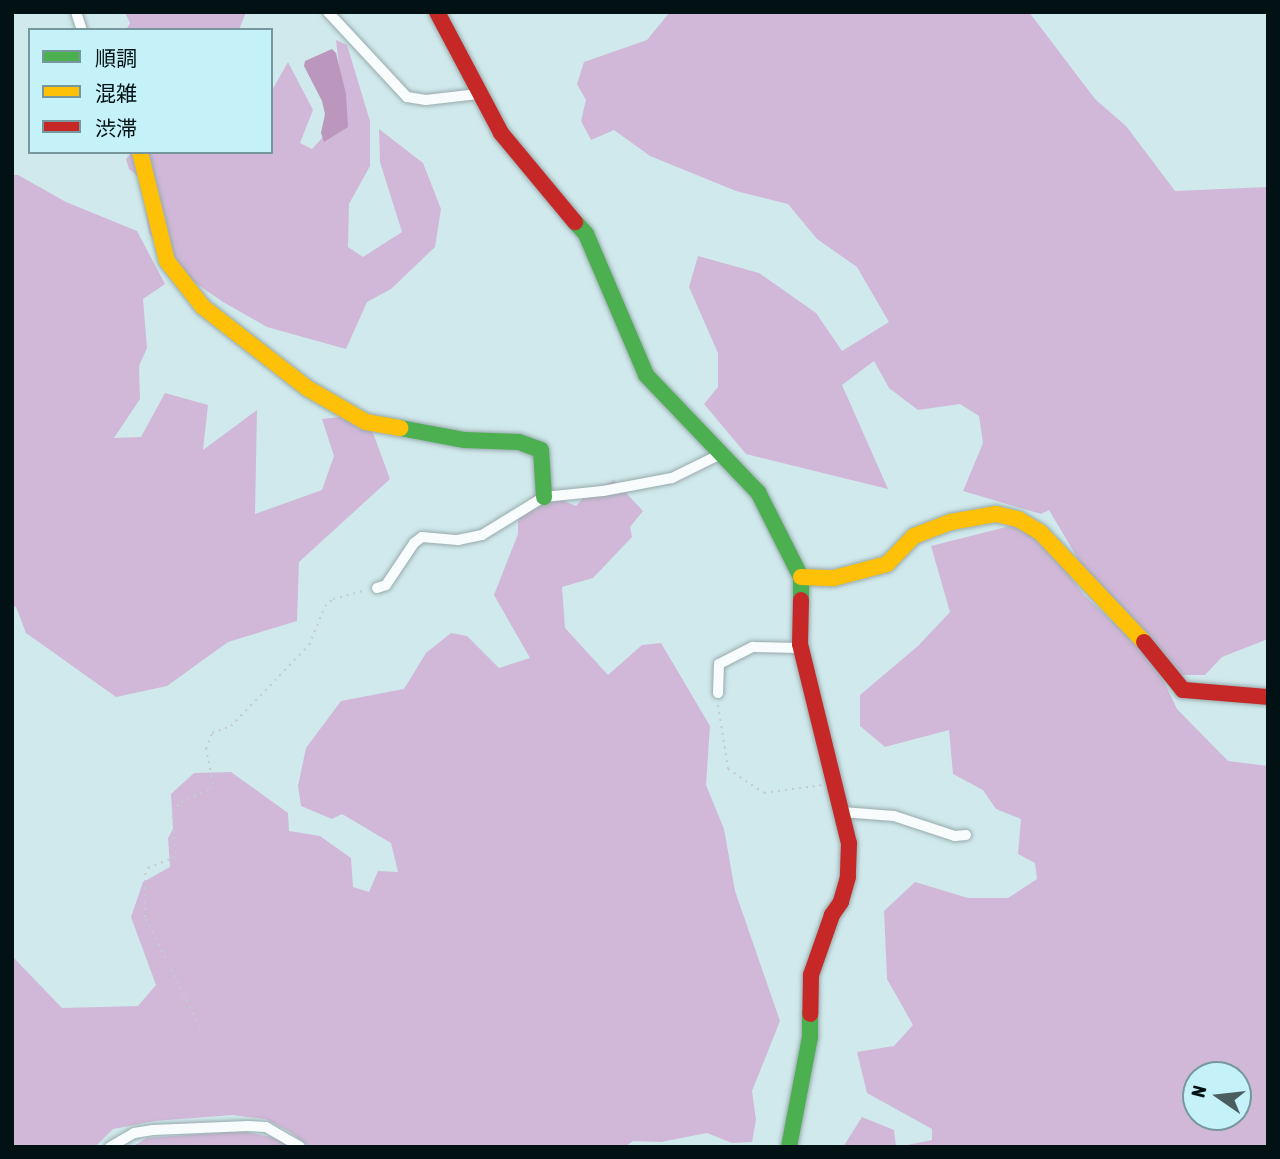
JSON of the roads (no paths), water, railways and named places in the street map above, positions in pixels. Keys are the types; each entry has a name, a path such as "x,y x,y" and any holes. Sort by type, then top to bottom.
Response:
{"street":[{"path":"328,12 407,97 426,100 478,94"},
{"path":"437,12 501,133 586,234 646,375 758,492 801,577 800,648 849,842 848,877 811,975 810,1037 789,1147"},
{"path":"141,154 167,261 203,307 307,388 366,422 465,440 519,442 541,450 544,496"},
{"path":"377,588 386,585 414,543 422,537 458,540 482,535 544,496 603,491 672,478 722,454"},
{"path":"801,577 834,578 887,564 914,536 962,518 996,514 1018,519 1040,532 1130,626 1183,690 1268,697"},
{"path":"718,693 719,664 753,647 800,648"},
{"path":"842,812 894,816 956,836 966,835"},
{"path":"110,1147 134,1133 153,1130 248,1126 266,1127 300,1147"}]}
